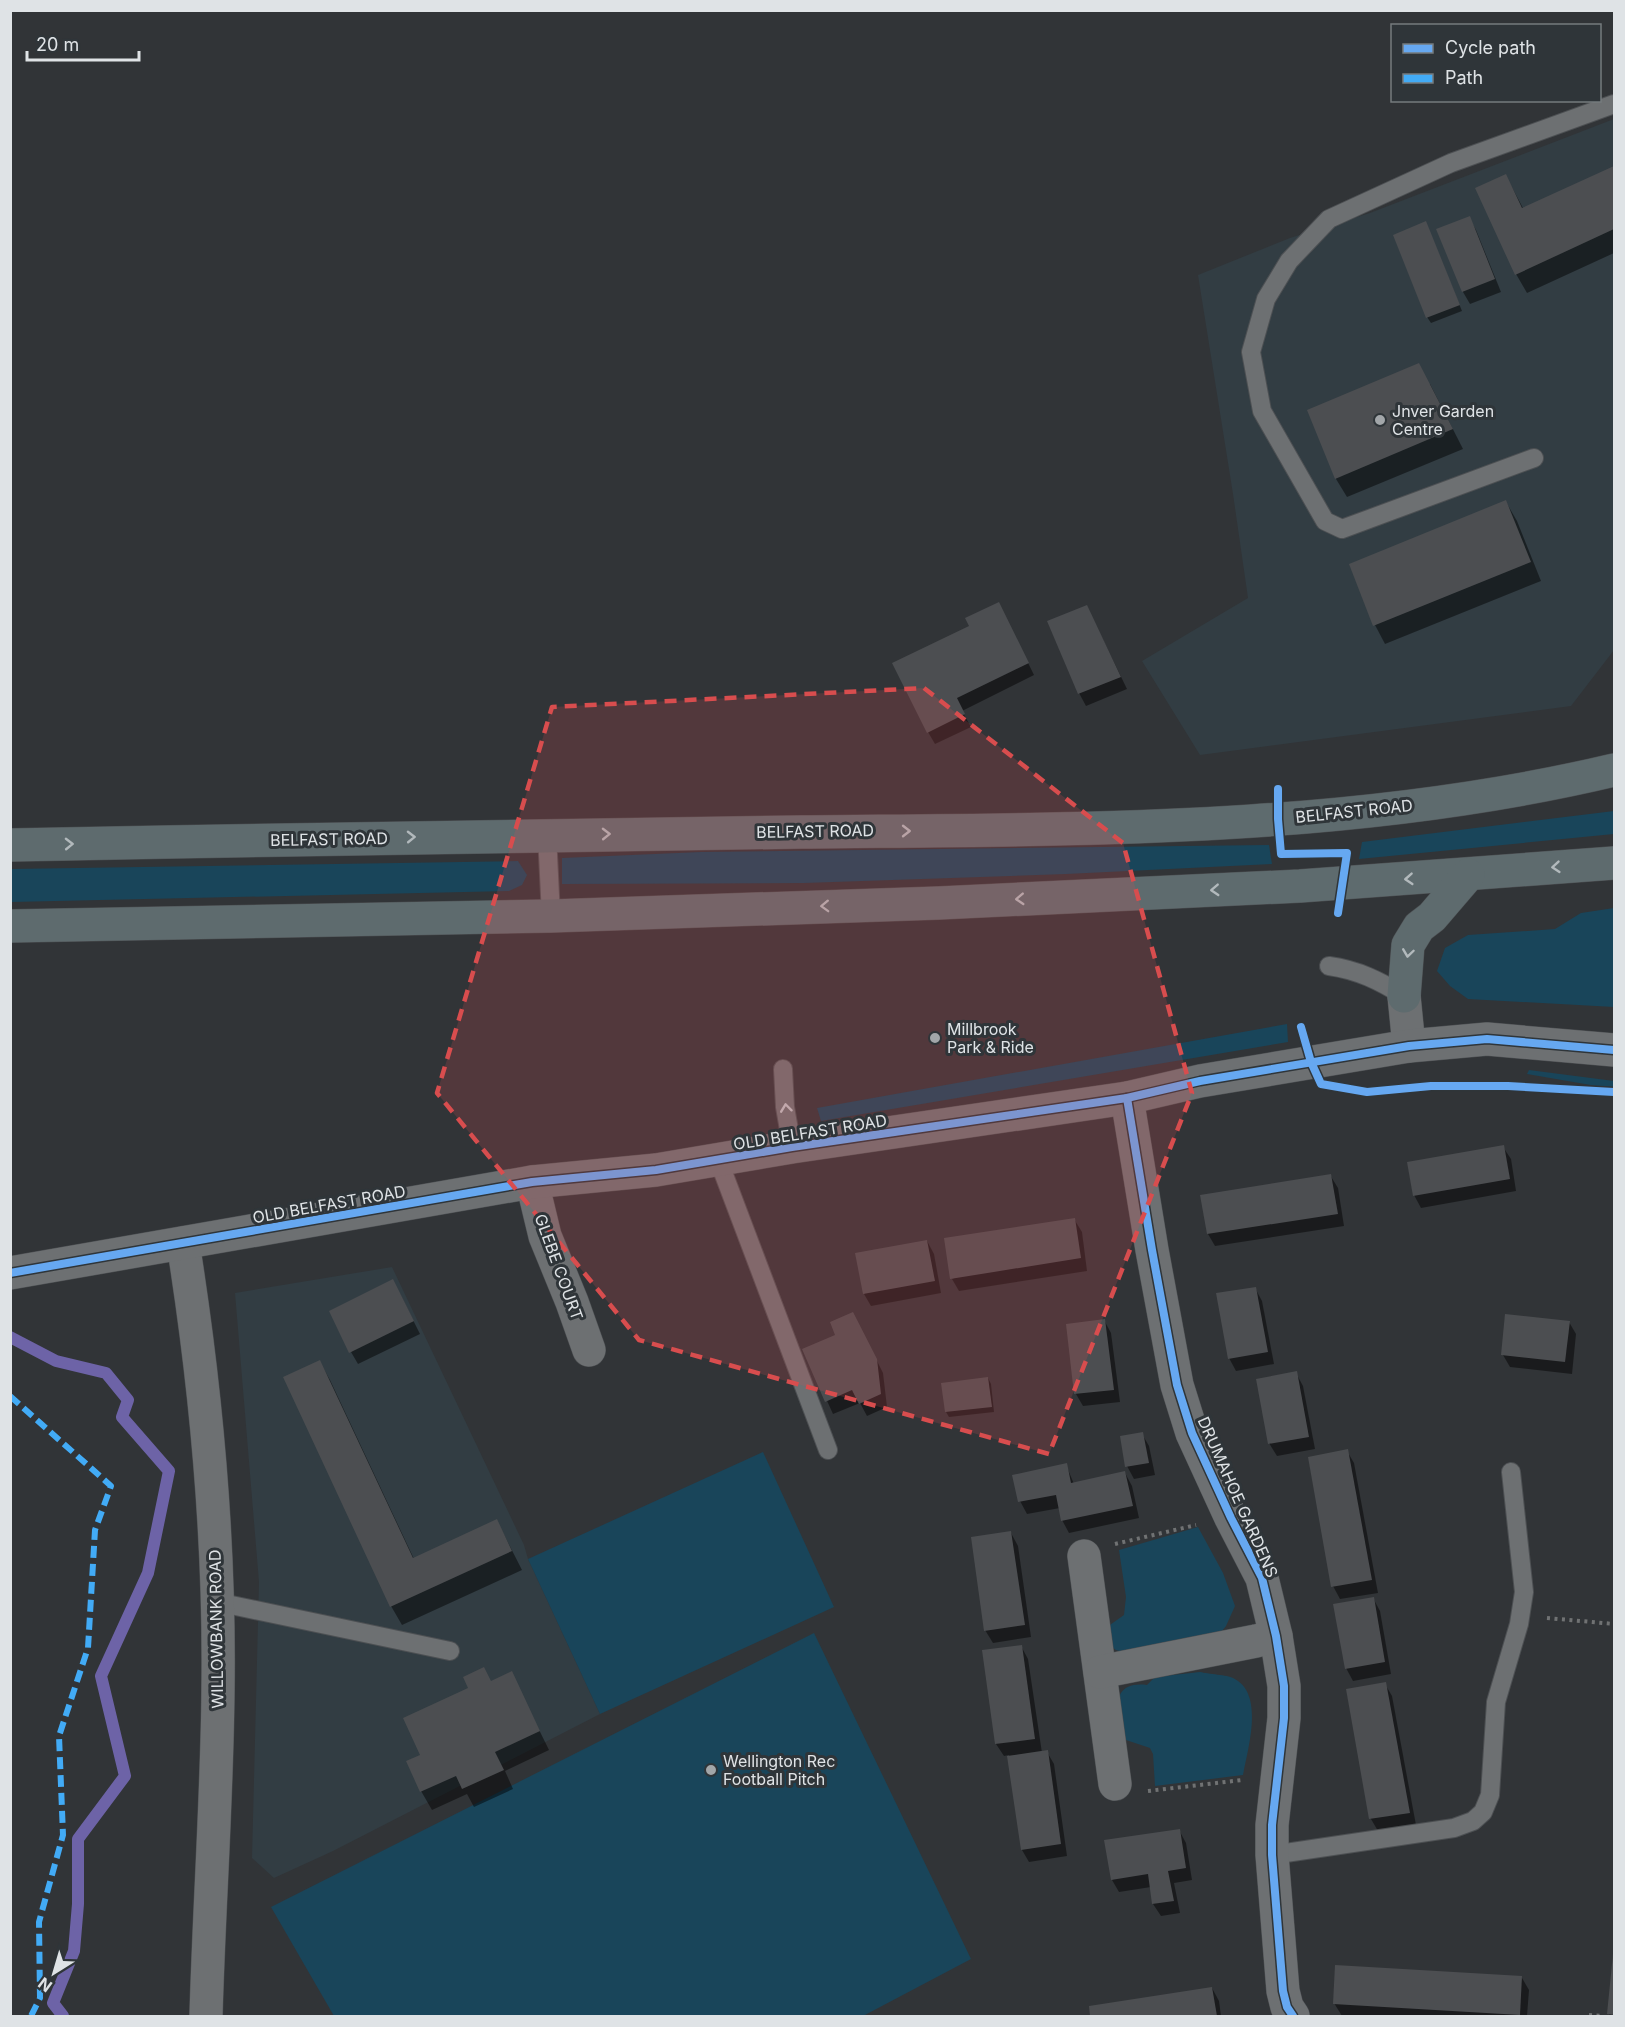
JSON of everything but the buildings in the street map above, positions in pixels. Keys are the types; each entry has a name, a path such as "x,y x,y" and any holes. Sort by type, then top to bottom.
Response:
{"highway":[{"name":"BELFAST ROAD","path":"10,845 547,834 967,831 1184,824 1383,810 1575,780 1614,770"},
{"path":"10,926 551,916 939,903 1300,886 1468,875 1614,862"},
{"path":"1404,996 1408,945 1419,927 1432,917 1468,875"}],"street":[{"path":"1404,996 1409,1046"},
{"name":"OLD BELFAST ROAD","path":"10,1273 532,1182 656,1170 792,1147 1127,1098 1200,1081 1409,1046 1487,1040 1614,1050"},
{"name":"DRUMAHOE GARDENS","path":"1127,1098 1177,1385 1192,1433 1231,1518 1262,1578 1276,1636 1284,1686 1284,1718 1272,1825 1272,1856 1283,1991 1287,2007 1293,2016"},
{"name":"GLEBE COURT","path":"532,1182 545,1236 589,1350"},
{"name":"WILLOWBANK ROAD","path":"183,1243 204,1396 217,1602 218,1689 207,2016"},
{"path":"1084,1556 1115,1784"},
{"path":"1100,1672 1276,1636"}],"lane":[{"path":"1534,458 1342,529 1325,521 1262,411 1251,352 1266,299 1283,270 1329,219 1451,164 1614,104"},
{"path":"547,834 551,916"},
{"path":"1329,966 1349,969 1377,979 1404,996"},
{"path":"783,1069 785,1107 792,1147"},
{"path":"718,1159 828,1450"},
{"path":"1272,1856 1454,1828 1473,1821 1483,1812 1490,1795 1496,1702 1520,1616 1524,1592 1511,1472"},
{"path":"217,1602 450,1651"}],"path":[{"path":"1084,1556 1120,1542 1231,1518"},
{"path":"1520,1616 1614,1624"},
{"path":"1115,1784 1152,1792 1278,1775"},
{"path":"1589,2015 1603,2016"}],"highlighted area":[{"path":"924,688 1123,843 1192,1093 1049,1454 639,1340 437,1093 552,707"}],"shaded area":[{"path":"1614,119 1614,650 1571,706 1200,755 1142,661 1248,598 1198,275 1290,238 1370,213"},
{"path":"1614,811 1614,834 1359,859 1362,842"},
{"path":"1269,845 1272,864 804,883 562,884 562,858 701,852"},
{"path":"518,861 527,875 522,885 509,891 11,902 11,869"},
{"path":"1614,908 1614,1007 1468,999 1450,986 1437,971 1445,948 1468,935 1555,929 1581,913"},
{"path":"1287,1024 1288,1042 821,1121 817,1108"},
{"path":"1529,1070 1614,1081 1614,1089 1527,1074"},
{"path":"392,1267 524,1545 528,1559 600,1714 333,1851 274,1878 252,1858 259,1582 235,1293"},
{"path":"763,1452 834,1607 600,1714 528,1559"},
{"path":"1198,1527 1223,1573 1235,1606 1219,1635 1131,1654 1116,1650 1107,1644 1107,1627 1124,1615 1126,1597 1119,1550"},
{"name":"Wellington Rec Football Pitch","path":"814,1633 971,1959 863,2016 334,2016 271,1907"},
{"path":"1200,1672 1233,1678 1243,1685 1249,1696 1252,1722 1243,1775 1155,1786 1153,1754 1150,1748 1126,1740 1118,1732 1119,1698 1128,1687 1147,1685 1155,1677"}],"waterway":[{"path":"10,1337 56,1361 106,1373 128,1400 122,1417 169,1471 148,1573 101,1676 125,1776 78,1839 78,1904 74,1951 53,2003 63,2016"}],"marked path":[{"path":"10,1396 111,1486 95,1530 88,1648 59,1736 63,1835 39,1922 40,1998 31,2016"}],"cycle path":[{"path":"1278,789 1281,854 1347,853 1338,913"},
{"path":"1301,1027 1311,1062 1321,1084 1367,1092 1431,1086 1508,1086 1614,1092"},
{"path":"10,1273 532,1182 656,1170 792,1147 1127,1098 1200,1081 1409,1046 1487,1039 1614,1050"},
{"path":"1127,1098 1177,1385 1192,1433 1231,1518 1262,1578 1276,1636 1284,1686 1284,1718 1272,1825 1272,1855 1283,1991 1287,2007 1293,2016"}],"place":[{"name":"Jnver Garden Centre","path":"1380,420"},
{"name":"Millbrook Park & Ride","path":"935,1038"},
{"name":"Wellington Rec Football Pitch","path":"711,1770"}]}
